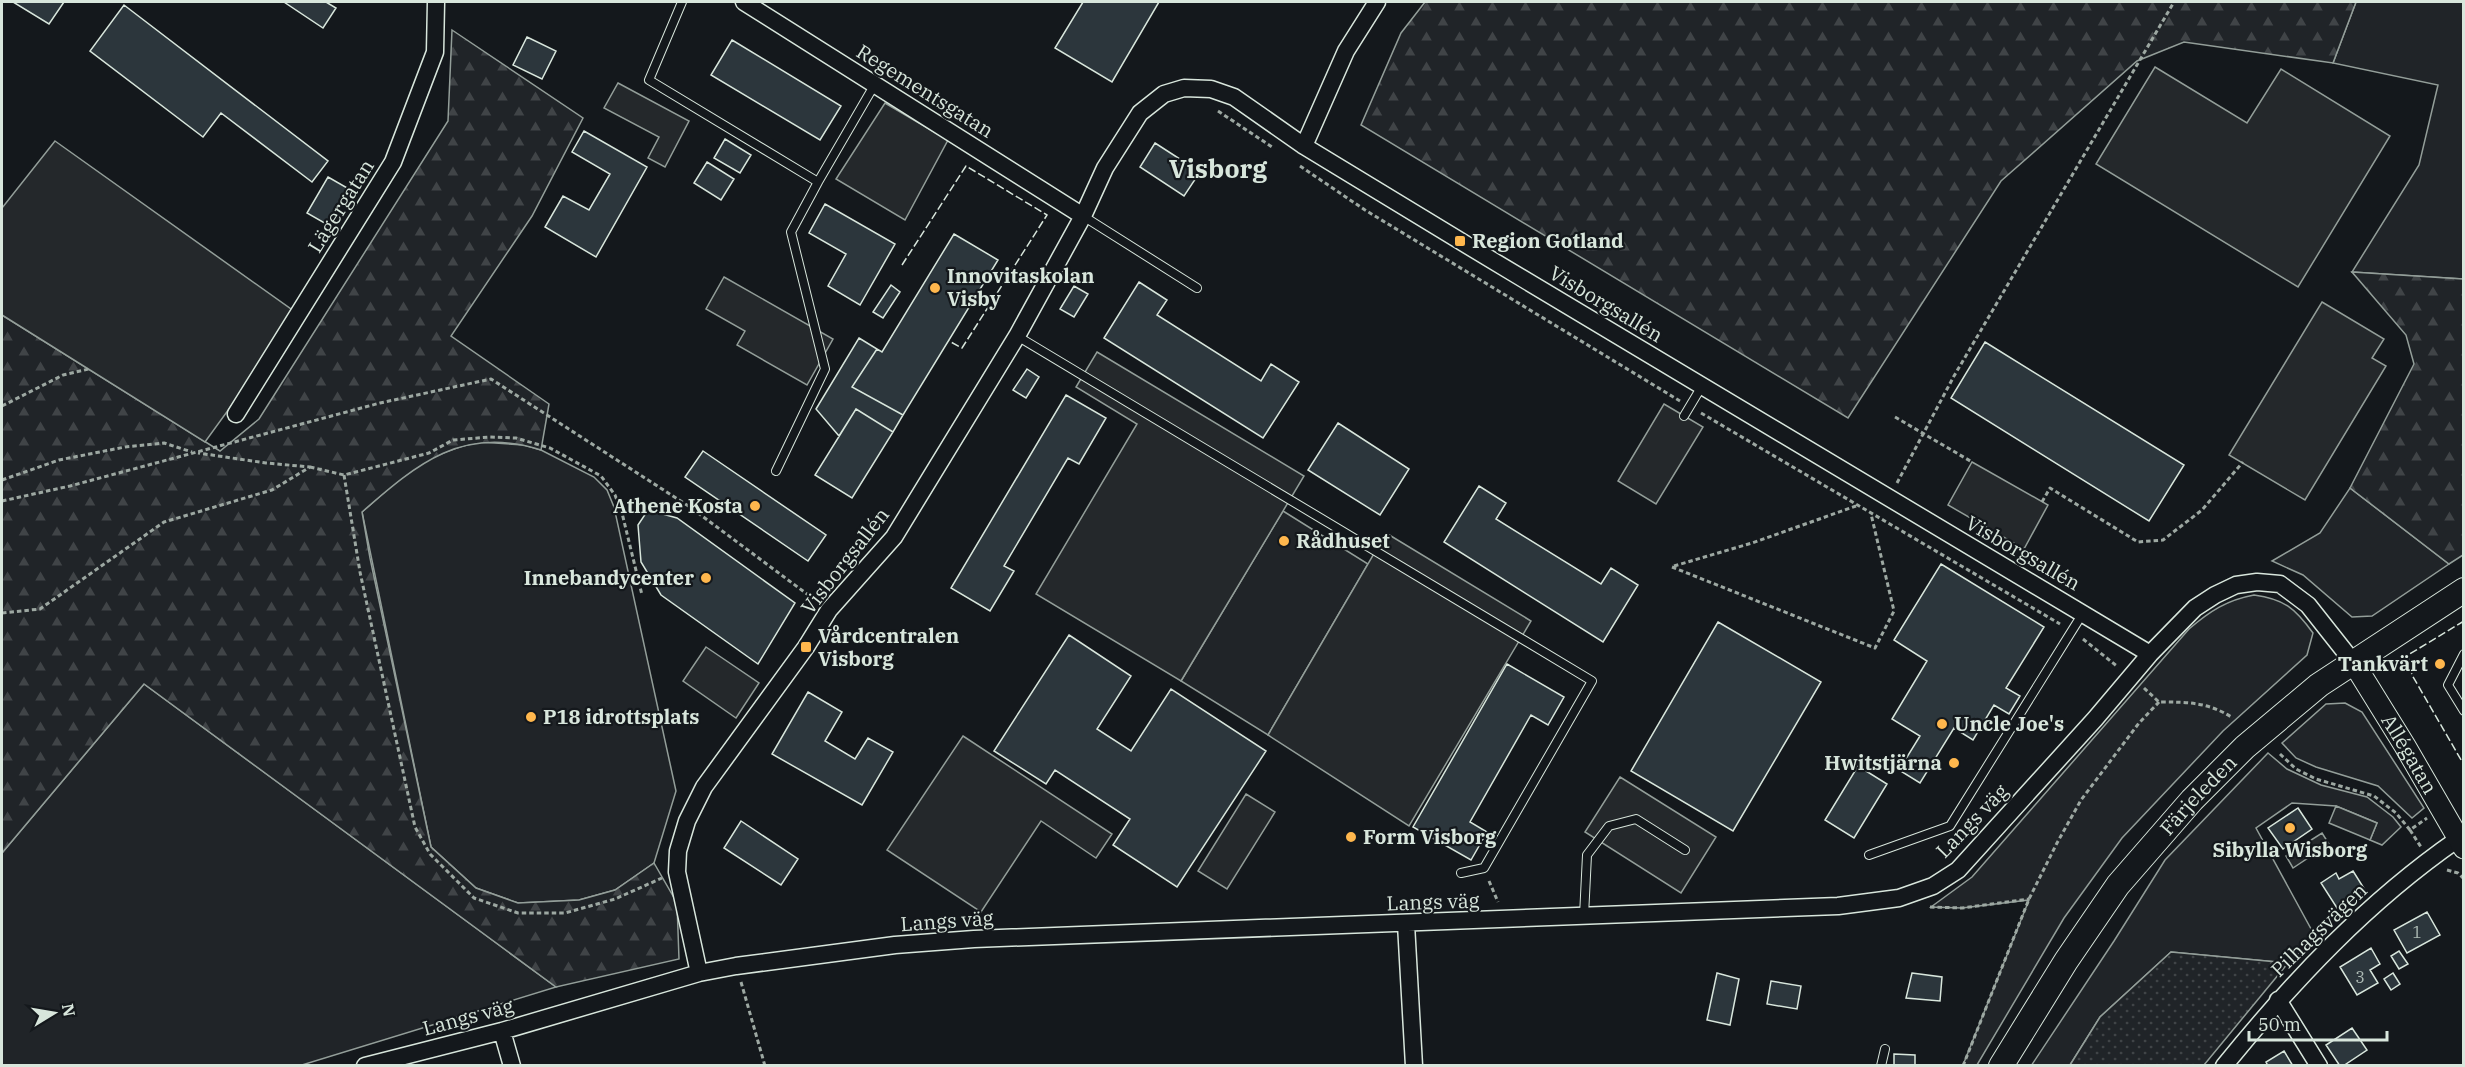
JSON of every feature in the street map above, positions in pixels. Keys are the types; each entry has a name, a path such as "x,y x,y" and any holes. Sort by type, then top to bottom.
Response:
{"main road":[{"name":"Färjeleden","path":"2001,1065 2118,885 2177,817 2245,747 2319,685 2463,590"}],"street":[{"name":"Lägergatan","path":"236,414 393,162 435,52 436,2"},
{"name":"Regementsgatan","path":"744,2 1083,216"},
{"path":"1304,146 1347,51 1377,2"},
{"name":"Visborgsallén","path":"699,973 677,872 678,851 687,821 704,787 806,647 829,610 894,537 1017,336 1083,216 1105,168 1140,113 1164,94 1184,88 1211,89 1234,97 1304,146 2150,654"},
{"name":"Langs väg","path":"365,1065 502,1031 699,973 895,945 974,939 1839,906 1899,898 1933,886 1958,870 2150,654 2195,608 2236,585 2257,582 2280,584 2308,605 2353,662"},
{"name":"Allégatan","path":"2353,662 2405,746 2439,809 2462,840"},
{"name":"Pilhagsvägen","path":"2224,1065 2278,1000 2359,918 2428,859 2462,840"},
{"path":"1406,924 1414,1065"},
{"path":"2278,1000 2319,1065"},
{"path":"502,1031 512,1065"}],"lane":[{"path":"682,2 649,80 818,182"},
{"path":"776,471 825,369 791,232 874,84"},
{"path":"1083,216 1197,288"},
{"path":"1017,336 1592,681 1484,868 1461,873"},
{"path":"1684,416 1702,386"},
{"path":"1869,855 1950,826 2071,630 2084,613"},
{"path":"2463,654 2448,685 2463,711"},
{"path":"1584,917 1587,855 1609,826 1636,819 1685,850"},
{"path":"1881,1065 1886,1049"}],"path":[{"path":"1889,497 1924,432 2174,2"},
{"path":"1213,107 1280,152"},
{"path":"1299,165 1365,210 1690,407 2071,630 2159,702 2191,702 2218,708 2233,718"},
{"path":"2,406 63,375 89,369"},
{"path":"2,501 70,486 380,403 491,379 690,507 829,610"},
{"path":"1896,417 1972,462"},
{"path":"2,480 58,460 125,447 164,443 194,453 266,464 310,467 344,475 429,453 453,441 490,437 516,438 550,447 601,476 615,495 622,513 642,595"},
{"path":"2042,502 2050,488 2138,542 2163,540 2202,510 2243,462"},
{"path":"2,613 40,609 164,522 272,490 310,467"},
{"path":"344,475 360,572 415,827 430,854 474,898 518,913 565,914 615,899 677,872"},
{"path":"1857,505 1752,543 1672,567 1875,648 1894,610 1871,514"},
{"path":"1963,1065 2030,899 2056,843 2081,800 2139,723 2159,702"},
{"path":"2280,754 2296,768 2316,779 2374,796 2396,813 2410,830 2439,809"},
{"path":"1484,868 1505,920"},
{"path":"1899,898 1931,907 1962,908 2030,899"},
{"path":"736,966 765,1065"}],"green space":[{"path":"1425,2 2356,2 2333,63 2184,42 2137,61 2001,181 1848,418 1361,125 1401,33"},
{"path":"2356,2 2463,2 2463,279 2352,272 2419,165 2438,85 2333,63"},
{"path":"452,30 583,118 532,216 451,336 549,404 541,450 513,443 488,442 443,453 403,478 362,512 431,847 476,888 518,903 579,900 615,890 654,863 677,903 679,959 556,987 144,684 2,853 2,315 220,451 259,419 448,121"},
{"path":"2352,272 2463,279 2463,555 2449,564 2350,488 2414,364 2406,335"},
{"name":"P18 idrottsplats","path":"480,442 524,445 541,450 594,477 607,490 614,507 676,791 654,863 615,890 579,900 518,903 476,888 431,847 362,512 403,477 429,459"},
{"path":"2350,488 2449,564 2372,616 2352,617 2303,575 2272,561 2320,533"},
{"path":"1283,511 1368,564 1268,735 1181,681"},
{"path":"2254,595 2281,602 2300,617 2313,633 2307,655 2223,731 2122,838 2064,918 1977,1065 1963,1065 2029,900 1962,908 1931,907 1972,877 2189,629 2219,607"},
{"path":"144,684 556,987 302,1065 2,1066 2,853"},
{"path":"2345,703 2362,712 2424,808 2412,818 2378,786 2316,767 2296,758 2282,743 2326,704"},
{"path":"2268,753 2287,769 2321,785 2367,797 2393,817 2401,827 2382,845 2370,840 2377,823 2336,806 2292,803 2256,828 2316,938 2288,963 2171,952 2100,1017 2070,1065 2031,1066 2165,860"},
{"path":"2171,952 2288,963 2204,1065 2070,1065 2100,1017"}],"shaded area":[{"path":"2155,67 2247,123 2281,69 2390,136 2298,287 2096,164"},
{"path":"618,83 689,121 665,167 648,158 659,137 604,108"},
{"path":"885,103 948,140 905,220 836,179"},
{"path":"55,141 298,314 205,442 2,315 2,208"},
{"path":"724,277 833,339 807,385 737,345 745,331 706,309"},
{"path":"2322,302 2384,339 2372,358 2386,366 2305,500 2229,455"},
{"path":"1097,352 1304,476 1181,681 1036,594 1137,424 1076,387"},
{"path":"1664,404 1703,427 1656,504 1618,481"},
{"path":"1972,462 2048,505 2024,549 1948,505"},
{"path":"1386,533 1531,621 1409,826 1268,735"},
{"path":"706,647 759,683 736,718 683,681"},
{"path":"963,736 1112,834 1096,858 1041,821 981,912 887,850"},
{"path":"1620,777 1716,837 1681,893 1585,832"},
{"path":"1246,794 1275,812 1227,889 1198,871"},
{"path":"2336,806 2377,823 2370,840 2329,823"},
{"path":"2322,833 2329,844 2293,868 2286,856"}],"building":[{"path":"13,2 64,2 49,24"},
{"path":"284,2 326,2 336,8 323,28"},
{"path":"1083,2 1159,2 1112,82 1055,48"},
{"path":"124,5 328,161 312,182 221,113 203,137 90,51"},
{"path":"527,37 556,51 542,79 513,65"},
{"path":"732,40 841,106 820,140 711,75"},
{"path":"584,131 647,167 596,257 545,227 563,196 589,210 610,174 572,152"},
{"path":"725,139 751,155 740,173 714,158"},
{"path":"1155,143 1200,172 1184,196 1140,167"},
{"path":"707,162 734,179 721,200 694,183"},
{"path":"328,177 349,189 328,225 307,213"},
{"path":"825,204 895,244 860,305 828,286 846,254 809,233"},
{"path":"954,234 998,260 903,415 852,387 877,349 882,352"},
{"path":"1139,282 1167,300 1157,315 1261,381 1271,364 1299,382 1263,438 1104,338"},
{"path":"891,285 900,292 883,318 873,312"},
{"path":"1074,286 1088,294 1074,317 1060,309"},
{"path":"859,338 877,349 852,387 903,415 893,432 856,409 839,436 816,409"},
{"path":"1985,342 2184,465 2149,521 1951,398"},
{"path":"1027,369 1039,377 1026,398 1013,390"},
{"path":"1066,395 1106,418 1079,464 1068,458 1004,566 1014,571 990,611 951,588"},
{"path":"856,409 893,432 852,498 815,475"},
{"path":"1338,423 1409,469 1380,515 1308,470"},
{"name":"Athene Kosta","path":"703,451 826,535 808,561 685,477"},
{"path":"1479,486 1506,503 1496,519 1601,584 1611,568 1638,585 1603,642 1444,542"},
{"name":"Innebandycenter","path":"648,510 677,518 795,603 758,664 661,595 641,562 638,525"},
{"path":"1941,564 2044,627 2006,688 2020,696 2009,714 1994,705 1973,740 1954,728 1920,783 1899,770 1920,736 1892,719 1927,661 1894,640"},
{"path":"1718,622 1821,682 1733,831 1631,771"},
{"path":"1069,635 1131,676 1097,729 1131,751 1171,689 1266,751 1177,887 1113,845 1130,819 1055,770 1046,784 994,751"},
{"path":"1507,664 1564,697 1548,725 1531,715 1470,822 1487,832 1471,860 1413,827"},
{"path":"808,692 842,712 825,741 855,759 868,738 893,752 862,805 772,754"},
{"path":"1858,766 1887,784 1854,838 1825,820"},
{"name":"Sibylla Wisborg","path":"2298,808 2312,829 2283,849 2268,828"},
{"path":"741,821 798,859 781,885 724,848"},
{"path":"2353,871 2365,890 2337,908 2321,883 2336,873 2339,879"},
{"path":"2427,912 2440,935 2407,953 2394,930"},
{"path":"2371,948 2380,964 2370,970 2378,983 2357,995 2340,967"},
{"path":"2399,951 2408,964 2399,969 2391,956"},
{"path":"1717,973 1739,979 1730,1025 1707,1020"},
{"path":"1912,973 1942,977 1940,1001 1906,998"},
{"path":"2393,973 2400,984 2391,990 2384,979"},
{"path":"1771,981 1801,986 1797,1009 1767,1004"},
{"path":"2352,1028 2367,1050 2340,1066 2326,1045"},
{"path":"2284,1051 2293,1066 2268,1066 2266,1062"},
{"path":"1894,1054 1915,1055 1915,1066 1894,1066"}],"fence":[{"path":"902,265 966,166 1047,215 962,348 949,341"},
{"path":"2464,621 2408,655 2412,675 2464,765"}],"place":[{"name":"Region Gotland","path":"1460,241"},
{"name":"Innovitaskolan Visby","path":"935,288"},
{"name":"Athene Kosta","path":"755,506"},
{"name":"Rådhuset","path":"1284,541"},
{"name":"Innebandycenter","path":"706,578"},
{"name":"Vårdcentralen Visborg","path":"806,647"},
{"name":"Tankvärt","path":"2440,664"},
{"name":"P18 idrottsplats","path":"531,717"},
{"name":"Uncle Joe's","path":"1942,724"},
{"name":"Hwitstjärna","path":"1954,763"},
{"name":"Sibylla Wisborg","path":"2290,828"},
{"name":"Form Visborg","path":"1351,837"}],"district":[{"name":"Visborg","path":"1218,169"}]}
